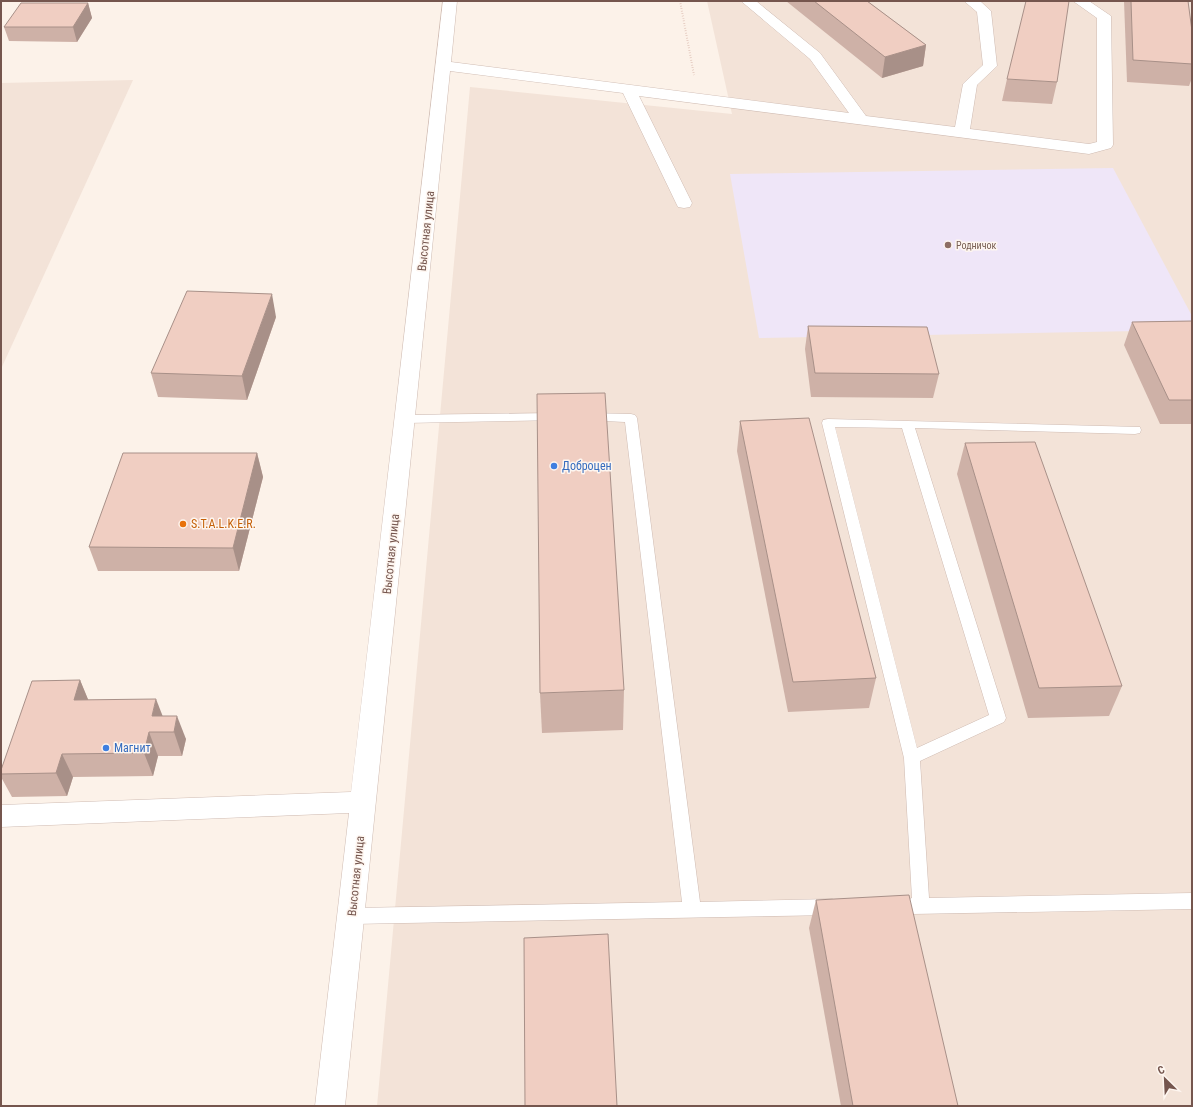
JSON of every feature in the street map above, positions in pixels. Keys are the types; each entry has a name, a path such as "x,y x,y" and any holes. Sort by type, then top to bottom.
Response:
{"street":[{"name":"Высотная улица","path":"330,1106 352,916 450,1"},
{"path":"748,1 815,56 861,120"},
{"path":"962,133 970,84 990,66 984,11 971,1"},
{"path":"444,66 1089,149 1105,145 1104,16 1080,1"},
{"path":"628,90 684,204"},
{"path":"1,816 364,802"}],"lane":[{"path":"405,419 571,417 631,418 692,909"},
{"path":"921,906 912,758 828,423 1135,430"},
{"path":"907,424 998,718 912,758"},
{"path":"897,906 1192,900"},
{"path":"352,916 850,907"}],"path":[{"path":"680,1 698,99"}],"shaded area":[{"path":"707,1 1192,1 1192,1106 377,1106 470,87 732,114"},
{"path":"133,80 1,369 1,83"},
{"name":"Родничок","path":"1113,168 1192,316 1192,330 759,338 730,174"}],"building":[{"path":"814,1 867,1 926,45 885,57"},
{"path":"1026,1 1069,1 1057,82 1007,79"},
{"path":"1131,1 1188,1 1192,31 1192,64 1133,60"},
{"path":"21,3 88,3 73,27 4,27"},
{"path":"187,291 272,294 242,376 151,373"},
{"path":"1192,321 1192,400 1169,400 1132,322"},
{"path":"808,326 927,327 939,374 815,373"},
{"path":"605,393 624,690 540,693 537,394"},
{"path":"809,418 876,678 793,682 740,421"},
{"path":"1035,442 1122,686 1039,688 965,443"},
{"name":"S.T.A.L.K.E.R.","path":"123,453 257,453 233,548 89,547"},
{"path":"80,680 74,700 156,699 152,716 177,716 174,732 149,732 144,753 62,754 56,773 1,774 1,770 32,681"},
{"path":"909,895 958,1106 853,1106 816,900"},
{"path":"608,934 617,1106 525,1106 524,938"}],"place":[{"name":"Родничок","path":"948,245"},
{"name":"Доброцен","path":"554,466"},
{"name":"S.T.A.L.K.E.R.","path":"183,524"},
{"name":"Магнит","path":"106,748"}]}
